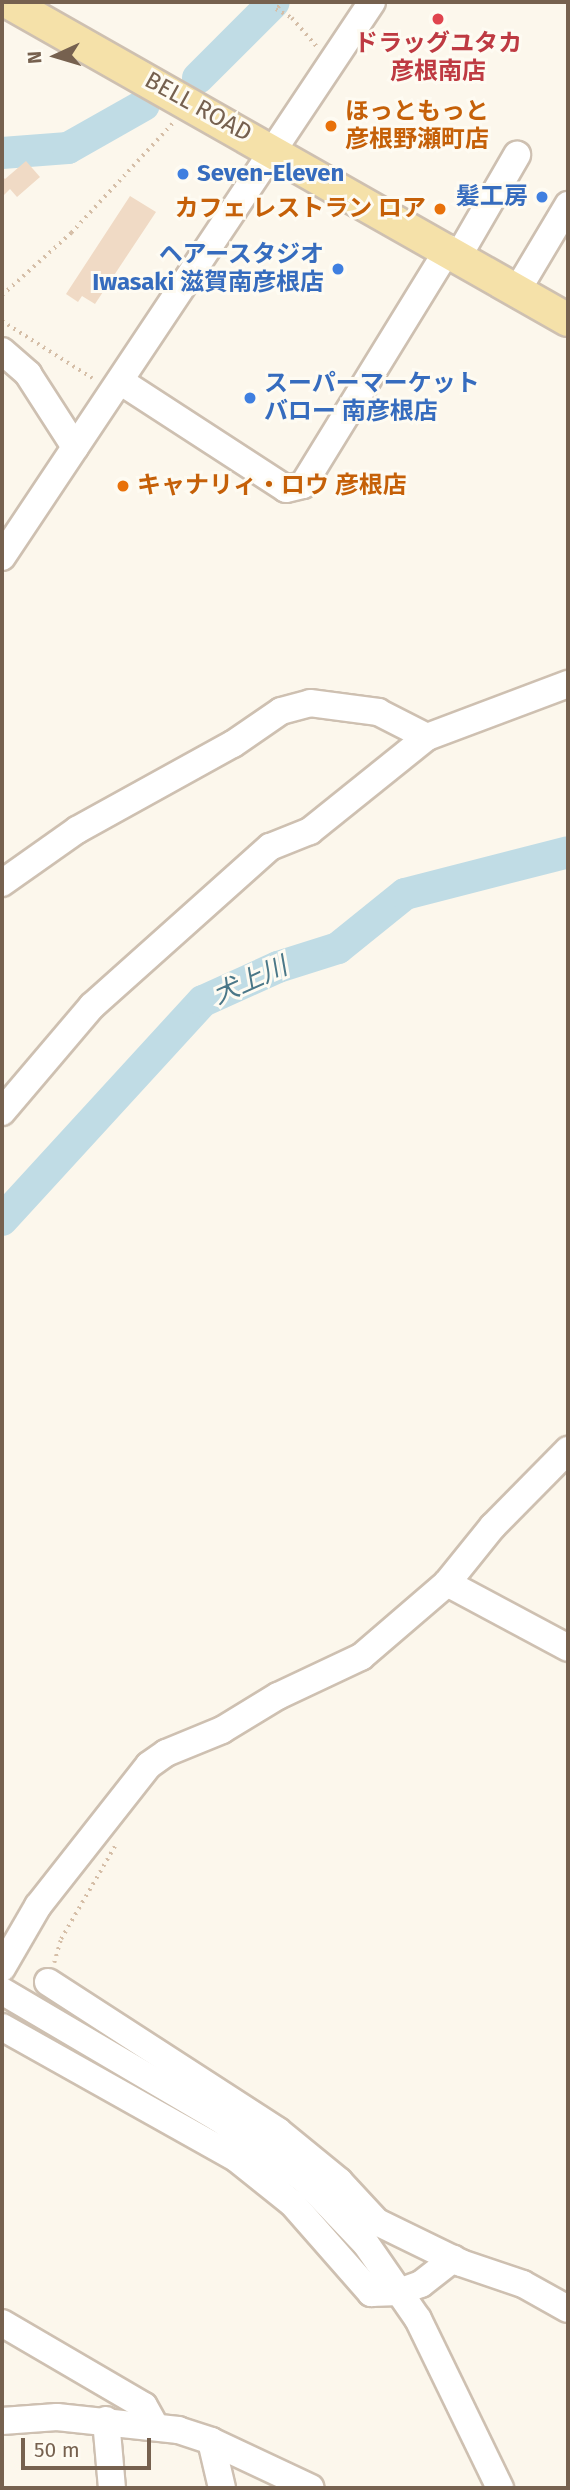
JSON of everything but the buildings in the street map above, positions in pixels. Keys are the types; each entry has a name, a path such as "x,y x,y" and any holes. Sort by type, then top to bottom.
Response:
{"main road":[{"name":"BELL ROAD","path":"8,2 454,251 568,320"}],"street":[{"path":"2,557 272,148 372,2"},
{"path":"120,381 286,488 303,485 517,155"},
{"path":"519,289 568,205"},
{"path":"2,351 28,374 75,447"},
{"path":"2,1112 92,1006 270,847 310,831 428,737 568,684"},
{"path":"2,883 77,830 233,744 281,711 310,702 379,712 428,737"},
{"path":"2,1968 38,1906 149,1765 166,1753 222,1730 278,1696 361,1657 447,1583 492,1526 568,1450"},
{"path":"447,1583 568,1648"},
{"path":"48,1982 278,2132 340,2181 377,2222 453,2259 523,2284 568,2309"},
{"path":"2,1991 218,2118 305,2180 366,2244 418,2319 500,2488"},
{"path":"2,2027 237,2159 292,2203 371,2293 399,2292 421,2284 453,2259"},
{"path":"2,2323 144,2406 155,2426"},
{"path":"106,2420 112,2488"},
{"path":"2,2421 106,2420 155,2426 211,2441 311,2488"},
{"path":"211,2441 222,2488"}],"path":[{"path":"285,2 276,9 292,18 318,49"},
{"path":"2,295 71,233 178,117"},
{"path":"2,321 92,378"},
{"path":"48,1982 61,1939 122,1835"}],"waterway":[{"path":"198,78 274,2"},
{"path":"2,153 68,148 144,105"},
{"name":"犬上川","path":"2,1220 203,1001 278,967 338,948 405,894 568,852"}],"place":[{"name":"ドラッグユタカ 彦根南店","path":"438,19"},
{"name":"ほっともっと 彦根野瀬町店","path":"331,126"},
{"name":"Seven-Eleven","path":"183,174"},
{"name":"髪工房","path":"542,197"},
{"name":"カフェ レストラン ロア","path":"440,209"},
{"name":"ヘアースタジオ Iwasaki 滋賀南彦根店","path":"338,269"},
{"name":"スーパーマーケット バロー 南彦根店","path":"250,398"},
{"name":"キャナリィ・ロウ 彦根店","path":"123,486"}]}
